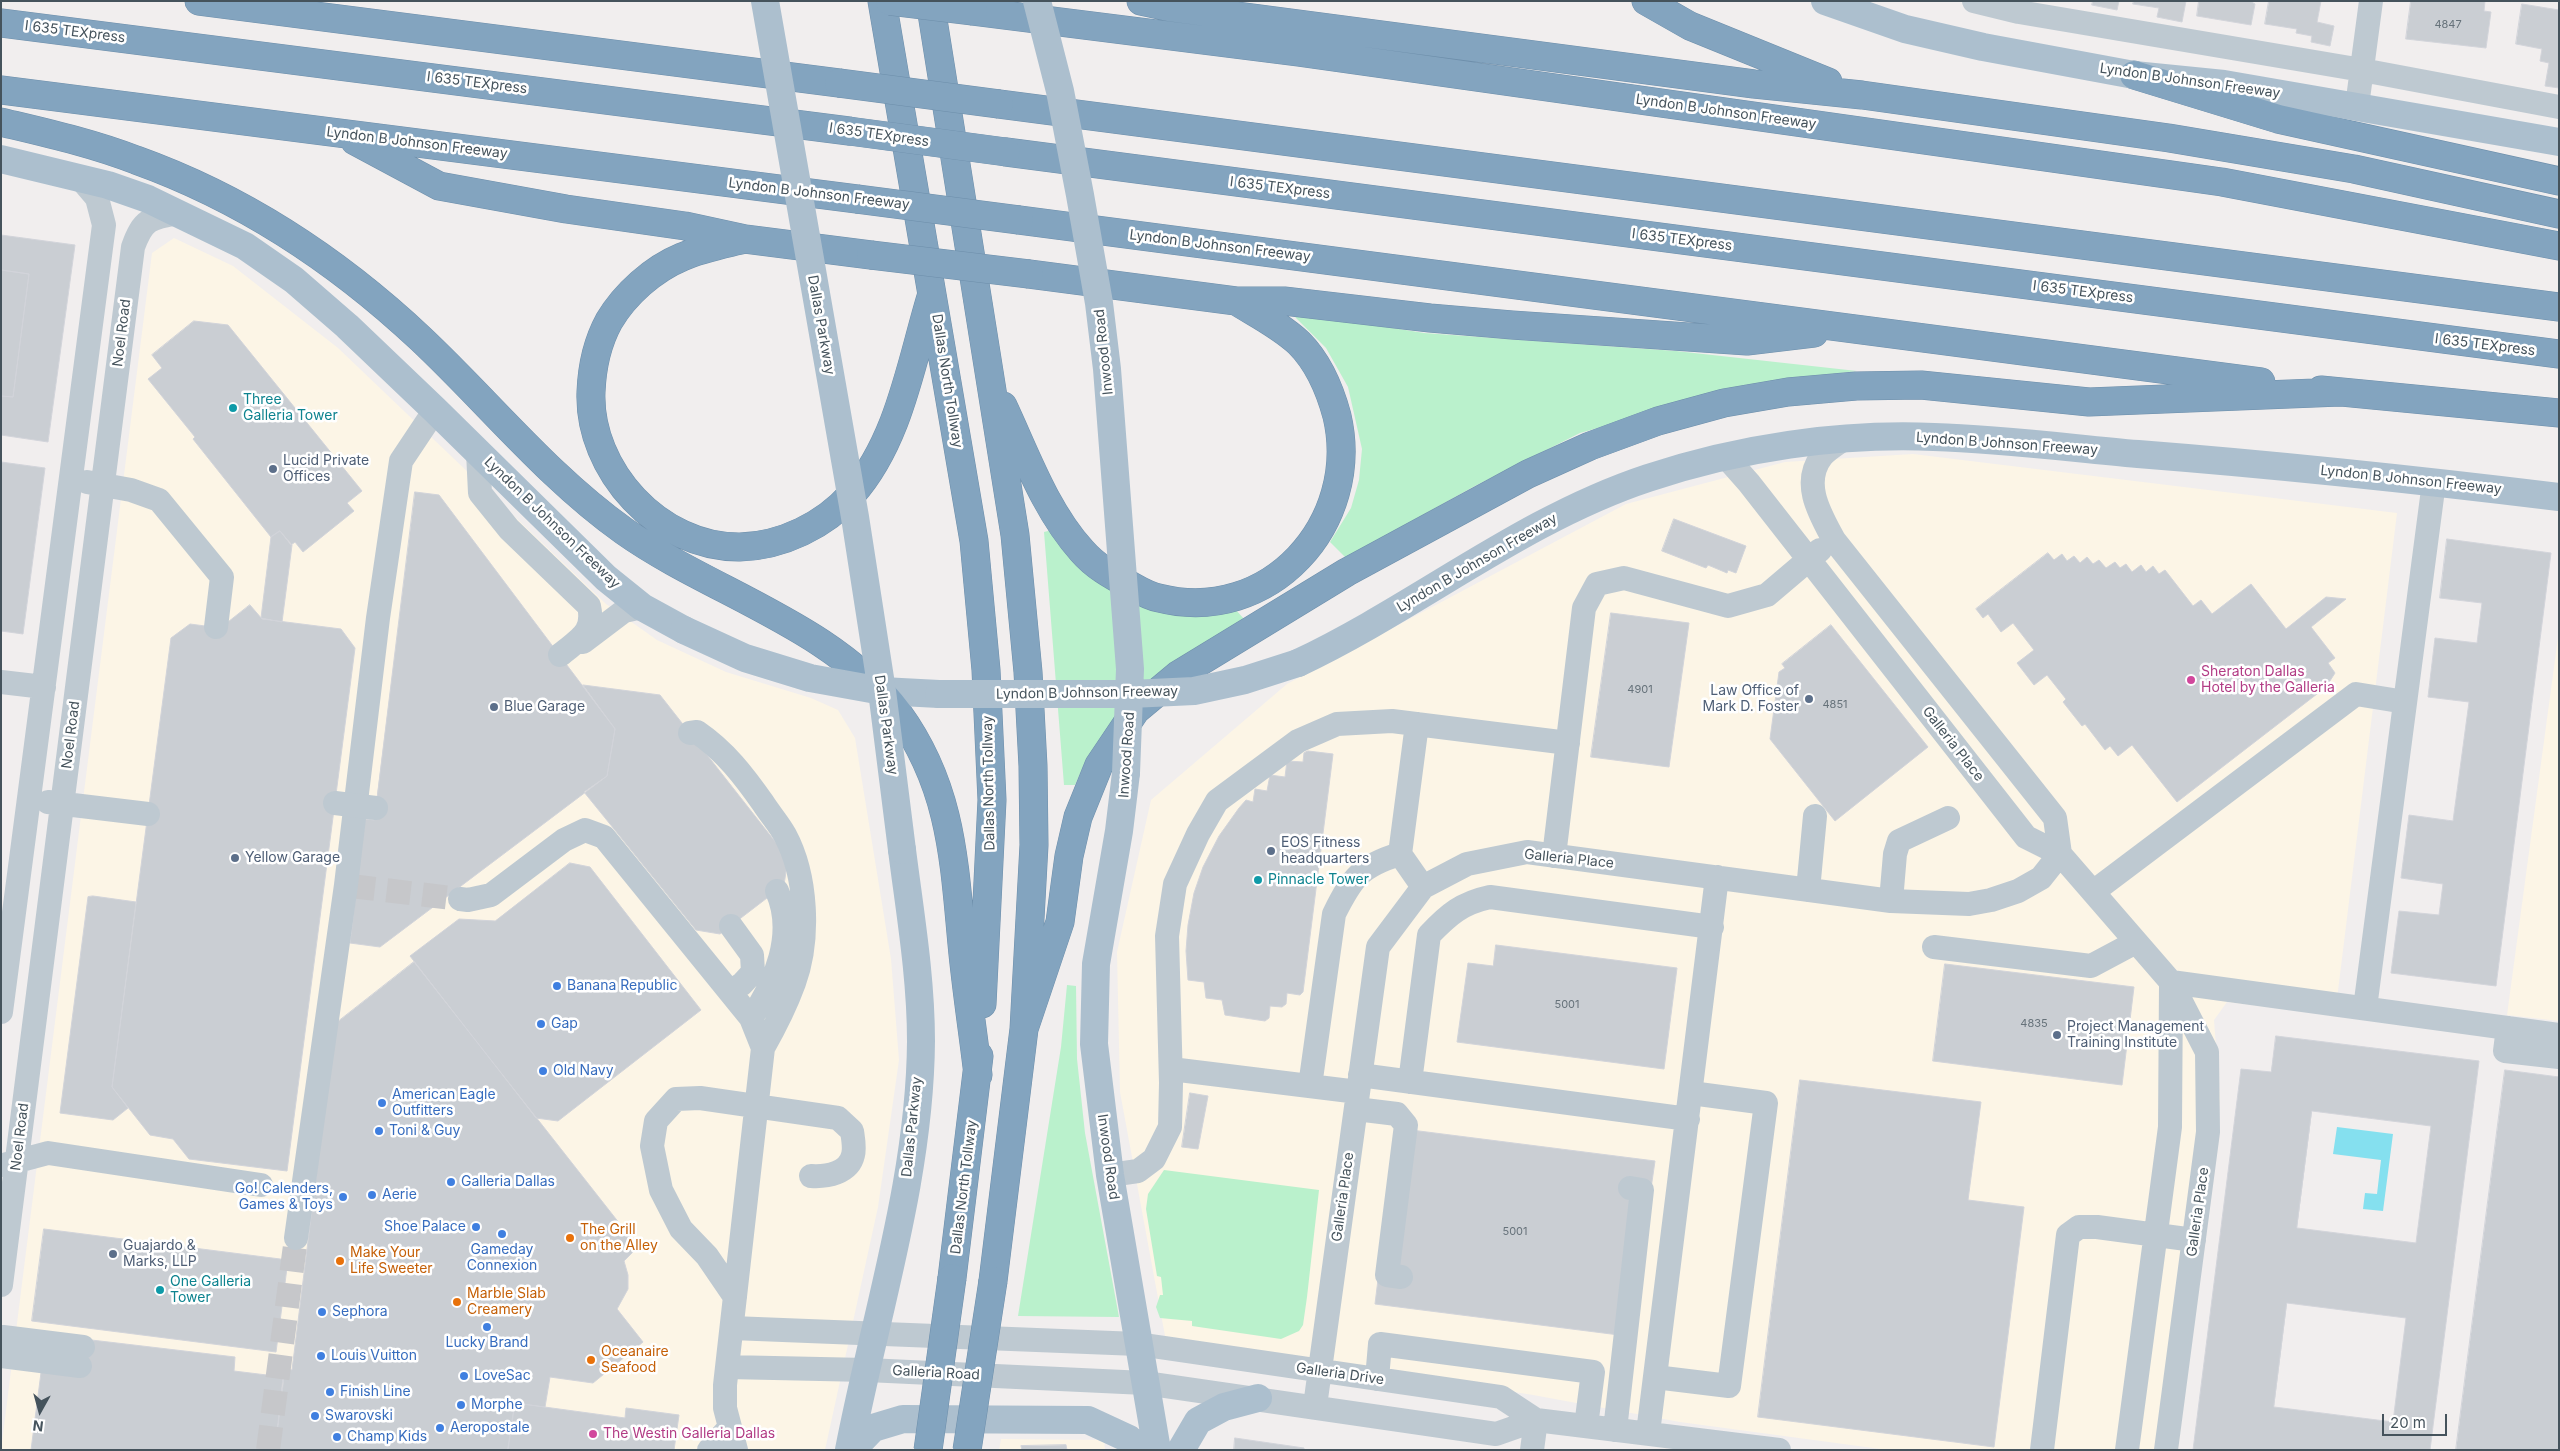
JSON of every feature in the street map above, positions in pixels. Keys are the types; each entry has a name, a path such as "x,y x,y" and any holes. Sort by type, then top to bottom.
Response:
{"highway":[{"path":"199,1 2559,307"},
{"name":"Dallas North Tollway","path":"882,1 933,290 974,541 986,670 992,800 978,1075 928,1450"},
{"name":"Lyndon B Johnson Freeway","path":"890,1 1299,52 2222,182 2559,246"},
{"path":"930,1 1015,535 1028,672 1033,756 1034,845 1024,1029 993,1282 967,1450"},
{"path":"1141,1 1169,7 1754,84 1862,95 2179,139 2354,169 2559,214"},
{"path":"1646,1 1708,33 1862,95"},
{"name":"I 635 TEXpress","path":"1,23 849,131 2559,354"},
{"path":"2134,74 2278,119 2559,181"},
{"name":"Lyndon B Johnson Freeway","path":"1,90 857,199 2340,392 2559,413"},
{"path":"1,122 75,140 137,160 241,208 315,253 356,282 420,338 570,488 600,514 666,557 812,637 845,659 879,691 898,714 918,747 936,782 946,812 957,872 962,946 978,1075"},
{"path":"340,133 440,186 566,209 685,226 745,239 1236,301 1284,301 1430,318 1747,341 1852,328"},
{"path":"745,239 681,257 646,278 619,306 601,336 592,372 591,403 596,439 609,467 627,493 652,515 676,531 706,542 739,547 770,543 800,532 825,518 852,494 885,445 933,290"},
{"path":"988,372 1042,490 1062,524 1082,552 1106,573 1158,598 1209,602 1234,597 1255,589 1278,576 1293,565 1310,547 1324,526 1334,502 1343,454 1334,406 1314,362 1299,344 1280,328 1236,301"},
{"path":"1024,1029 1060,922 1069,856 1078,817 1099,765 1136,710 1178,675 1347,572 1528,474 1590,446 1658,421 1724,403 1788,392 1921,385 2089,402 2340,392"}],"main road":[{"name":"Dallas Parkway","path":"765,1 855,517 882,691 916,962 921,1041 916,1119 904,1197 850,1450"},
{"name":"Inwood Road","path":"1037,1 1060,91 1099,303 1106,369 1131,694 1125,787 1096,964 1093,1016 1096,1074 1110,1175 1157,1450"},
{"name":"Lyndon B Johnson Freeway","path":"1825,1 1905,28 1983,46 2134,74 2224,84 2559,142"},
{"name":"Lyndon B Johnson Freeway","path":"1,159 80,178 140,196 245,246 294,280 348,326 606,578 642,607 684,630 745,658 810,678 882,691 938,694 1131,694 1194,690 1245,680 1298,663 1340,643 1539,525 1592,500 1648,478 1726,457 1844,439 1933,436 2195,458 2434,482 2559,497"},
{"path":"1181,1450 1198,1421 1224,1407 1258,1398"},
{"path":"850,1450 873,1428 903,1419 932,1419 1088,1420 1129,1439 1140,1450"}],"street":[{"path":"1974,1 2019,12 2362,70 2559,107"},
{"path":"2357,106 2371,1"},
{"path":"1,1012 104,225 98,198 80,178"},
{"name":"Noel Road","path":"1,1285 9,1163 62,804 133,247 141,226 154,217 178,213"},
{"path":"296,1238 349,885 378,618 401,461 435,410"},
{"path":"1844,439 1822,456 1812,476 1813,495 1834,540 2055,818 2060,854"},
{"path":"478,452 480,493 509,529 589,606 592,618 587,633 561,657 624,611 642,607"},
{"name":"Galleria Place","path":"1726,457 2026,837 2060,854 2171,982 2206,1052 2208,1132 2166,1450"},
{"path":"70,480 131,490 159,500 222,577 216,627"},
{"path":"2365,1008 2434,482"},
{"path":"1554,856 1584,608 1597,584 1624,578 1728,606 1766,595 1808,559 1834,540"},
{"path":"1,682 44,687"},
{"path":"2093,892 2356,694 2405,702"},
{"path":"1110,1175 1138,1171 1154,1159 1170,1127 1171,1069 1167,936 1175,884 1198,834 1217,801 1298,741 1337,724 1392,721 1568,743"},
{"path":"1417,724 1400,854 1423,887"},
{"path":"690,733 697,732 711,742 741,771 785,835 787,878 784,906 786,928 779,962 766,997 751,1018"},
{"path":"29,800 148,814"},
{"path":"335,803 376,808"},
{"path":"1808,890 1815,816"},
{"path":"1891,901 1895,854 1899,841 1948,818"},
{"path":"460,899 468,900 491,895 564,840 585,830 604,837 751,1018 763,1048"},
{"name":"Galleria Place","path":"1315,1406 1378,947 1423,887 1467,864 1527,852 1891,901 1969,904 1991,900 2018,891 2041,878 2060,854"},
{"path":"1310,1086 1334,914 1345,892 1361,871 1379,860 1400,854"},
{"path":"1648,1433 1692,1094 1717,877"},
{"path":"710,1450 732,1439 725,1408 727,1367 763,1048 795,981 804,934 802,892 787,878"},
{"path":"1410,1082 1428,934 1445,918 1468,902 1490,897 1712,927"},
{"path":"730,992 742,984 753,972 752,955 731,926"},
{"path":"1934,947 2092,966 2136,942"},
{"path":"2127,1450 2170,1127 2171,982 2559,1035"},
{"path":"2508,1028 2504,1051 2559,1057"},
{"path":"1171,1069 1358,1092 1410,1082 1688,1119"},
{"path":"1358,1092 1397,1114 1406,1125 1387,1275 1401,1277"},
{"path":"1655,1377 1729,1386 1766,1103 1692,1094"},
{"path":"735,1297 707,1256 682,1229 661,1190 652,1146 656,1121 676,1099 700,1098 838,1118 852,1131 853,1156 841,1172 822,1177 811,1176"},
{"path":"9,1163 48,1153 260,1185"},
{"path":"1615,1430 1642,1190 1630,1188"},
{"path":"2042,1450 2068,1235 2079,1227 2097,1227 2194,1240"},
{"path":"732,1328 1138,1344"},
{"path":"1,1339 3,1337 82,1356 1,1356"},
{"name":"Galleria Drive","path":"1138,1344 1501,1397 1536,1420"},
{"path":"1377,1379 1380,1344 1592,1372 1586,1426"},
{"name":"Galleria Road","path":"727,1367 867,1370 1145,1382"},
{"name":"Galleria Drive","path":"1145,1382 1496,1434 1536,1420 1779,1450"},
{"path":"1532,1450 1536,1420"}],"shaded area":[{"path":"174,238 233,266 338,348 606,604 657,640 726,672 811,698 838,710 855,738 891,959 899,1060 878,1207 825,1450 1,1450 152,253"},
{"path":"1913,454 2397,513 2335,1015 2227,1002 2214,1020 2220,1099 2178,1450 1888,1450 1680,1422 1533,1395 1165,1336 1120,1092 1117,952 1151,800 1287,684 1626,504 1785,462"},
{"path":"2559,630 2559,1021 2507,1015"},
{"path":"1001,1439 1104,1440 1105,1450 999,1450"}],"green space":[{"path":"1289,311 1424,333 1676,351 1857,371 1750,385 1580,433 1473,487 1346,558 1330,542 1351,508 1359,480 1362,449 1348,387 1326,348"},
{"path":"1052,530 1088,573 1236,610 1244,619 1112,723 1087,758 1075,785 1064,785 1044,532"},
{"path":"1067,985 1076,986 1077,1059 1085,1133 1119,1317 1018,1316 1061,1047"},
{"path":"1164,1170 1319,1190 1307,1297 1303,1325 1299,1331 1281,1339 1192,1326 1192,1321 1160,1318 1156,1307 1160,1295 1163,1295 1161,1277 1157,1276 1146,1209 1148,1194"}],"water":[{"path":"2337,1127 2393,1134 2383,1211 2363,1209 2365,1193 2377,1194 2381,1160 2333,1154"}],"building":[{"path":"2093,1 2119,1 2117,10 2092,5"},
{"path":"2134,1 2186,1 2182,22 2157,17 2159,8 2133,4"},
{"path":"2199,1 2250,1 2255,4 2251,25 2197,16"},
{"path":"2269,1 2321,1 2317,22 2334,26 2330,46 2311,42 2312,36 2296,33 2297,29 2265,24"},
{"path":"2411,1 2485,1 2484,11 2491,12 2486,48 2406,39"},
{"path":"2522,4 2559,10 2559,88 2545,86 2549,63 2540,61 2542,49 2516,44"},
{"path":"1,235 75,245 48,442 1,435 1,396 13,397 29,274 1,270"},
{"path":"1,270 29,274 13,397 1,396"},
{"name":"Three Galleria Tower","path":"194,321 228,325 362,491 347,503 354,511 303,552 295,542 291,545 280,531 271,537 148,379 162,368 152,355"},
{"path":"1,462 45,468 23,634 1,631"},
{"name":"Blue Garage","path":"415,492 439,495 615,729 607,776 380,947 350,943 365,819 374,820"},
{"path":"1674,519 1746,546 1736,573 1728,570 1727,573 1708,565 1706,568 1662,551"},
{"path":"280,531 292,545 282,622 261,618 271,537"},
{"path":"2447,539 2551,553 2496,986 2391,973 2399,911 2439,915 2443,884 2401,878 2409,815 2453,821 2469,702 2428,697 2435,638 2477,643 2482,603 2440,598"},
{"name":"Sheraton Dallas Hotel by the Galleria","path":"2048,553 2054,560 2062,554 2067,561 2074,556 2080,563 2087,557 2093,564 2099,560 2106,568 2115,562 2120,568 2126,564 2132,572 2141,565 2146,572 2153,566 2159,574 2165,570 2193,606 2201,600 2212,614 2251,584 2286,629 2326,597 2346,599 2311,627 2335,658 2328,663 2335,673 2326,687 2177,802 2132,745 2118,756 2110,746 2105,750 2085,724 2082,726 2063,702 2066,699 2047,675 2034,685 2017,663 2034,650 2013,623 2001,632 1988,614 1983,618 1976,609"},
{"name":"Yellow Garage","path":"250,605 262,619 341,629 355,648 287,1171 189,1159 173,1139 150,1135 112,1087 171,638 190,624 220,628"},
{"path":"1611,613 1689,623 1669,767 1591,757"},
{"path":"1831,625 1928,747 1835,821 1770,739 1779,672 1785,668 1782,664"},
{"path":"583,685 660,695 788,858 784,885 720,934 696,930 584,792 607,776 615,729"},
{"name":"Pinnacle Tower","path":"1308,751 1333,754 1303,992 1300,995 1287,993 1286,1004 1282,1007 1270,1006 1269,1018 1265,1021 1225,1015 1222,1000 1206,998 1204,982 1188,980 1186,951 1188,925 1194,893 1203,867 1219,836 1239,808 1246,800 1253,802 1255,789 1267,791 1270,775 1285,777 1287,761 1303,762 1304,753"},
{"name":"Banana Republic","path":"570,863 590,867 701,1010 558,1121 536,1118 410,956 459,919 495,921"},
{"path":"93,896 136,902 112,1087 128,1108 113,1120 60,1113 88,897"},
{"path":"1496,945 1677,968 1664,1069 1457,1042 1468,963 1493,966"},
{"name":"Galleria Dallas","path":"414,962 638,1247 624,1261 628,1275 628,1289 617,1309 643,1342 593,1383 550,1377 545,1407 515,1403 508,1450 275,1450 285,1369 292,1370 335,1024"},
{"path":"1945,964 2134,987 2122,1085 1933,1061"},
{"path":"2276,1036 2479,1061 2430,1450 2193,1450 2241,1069 2271,1072","holes":["2312,1111 2431,1126 2416,1243 2297,1228","2287,1303 2406,1318 2393,1422 2274,1407"]},
{"path":"2505,1070 2559,1077 2559,1450 2456,1450"},
{"path":"1800,1080 1981,1102 1968,1200 2024,1207 1994,1447 1758,1417"},
{"path":"1190,1093 1208,1096 1198,1149 1182,1147"},
{"path":"1411,1130 1655,1161 1648,1209 1619,1335 1375,1304 1381,1255"},
{"name":"One Galleria Tower","path":"44,1229 288,1260 276,1352 32,1321"},
{"path":"83,1339 235,1357 234,1371 283,1377 275,1450 31,1450 42,1365"},
{"name":"The Westin Galleria Dallas","path":"515,1403 625,1418 626,1408 679,1415 674,1450 508,1450"},
{"path":"1235,1438 1304,1448 1304,1450 1234,1450"},
{"path":"1066,1445 1067,1450 1022,1450 1021,1446"}],"tunnel":[{"path":"351,886 460,899"},
{"path":"268,1450 296,1238"}],"place":[{"name":"Three Galleria Tower","path":"233,408"},
{"name":"Lucid Private Offices","path":"273,469"},
{"name":"Sheraton Dallas Hotel by the Galleria","path":"2191,680"},
{"name":"Law Office of Mark D. Foster","path":"1809,699"},
{"name":"Blue Garage","path":"494,707"},
{"name":"EOS Fitness headquarters","path":"1271,851"},
{"name":"Yellow Garage","path":"235,858"},
{"name":"Pinnacle Tower","path":"1258,880"},
{"name":"Banana Republic","path":"557,986"},
{"name":"Gap","path":"541,1024"},
{"name":"Project Management Training Institute","path":"2057,1035"},
{"name":"Old Navy","path":"543,1071"},
{"name":"American Eagle Outfitters","path":"382,1103"},
{"name":"Toni & Guy","path":"379,1131"},
{"name":"Galleria Dallas","path":"451,1182"},
{"name":"Aerie","path":"372,1195"},
{"name":"Go! Calenders, Games & Toys","path":"343,1197"},
{"name":"Shoe Palace","path":"476,1227"},
{"name":"Gameday Connexion","path":"502,1234"},
{"name":"The Grill on the Alley","path":"570,1238"},
{"name":"Guajardo & Marks, LLP","path":"113,1254"},
{"name":"Make Your Life Sweeter","path":"340,1261"},
{"name":"One Galleria Tower","path":"160,1290"},
{"name":"Marble Slab Creamery","path":"457,1302"},
{"name":"Sephora","path":"322,1312"},
{"name":"Lucky Brand","path":"487,1327"},
{"name":"Louis Vuitton","path":"321,1356"},
{"name":"Oceanaire Seafood","path":"591,1360"},
{"name":"LoveSac","path":"464,1376"},
{"name":"Finish Line","path":"330,1392"},
{"name":"Morphe","path":"461,1405"},
{"name":"Swarovski","path":"315,1416"},
{"name":"Aeropostale","path":"440,1428"},
{"name":"The Westin Galleria Dallas","path":"593,1434"},
{"name":"Champ Kids","path":"337,1437"}]}
